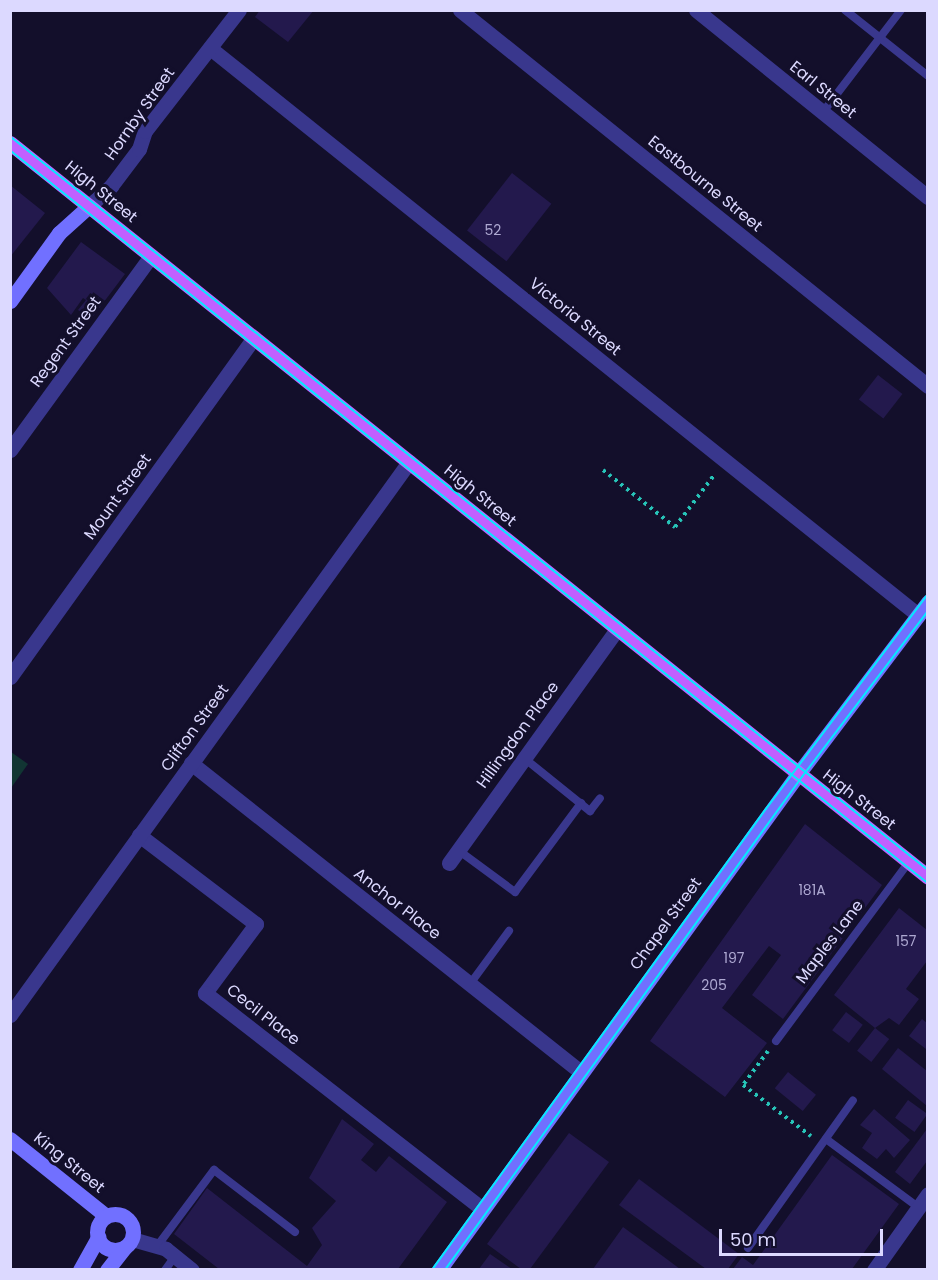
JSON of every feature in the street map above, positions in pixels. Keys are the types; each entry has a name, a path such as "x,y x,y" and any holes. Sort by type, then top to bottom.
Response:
{"main road":[{"name":"High Street","path":"10,143 927,877"}],"street":[{"name":"Hornby Street","path":"89,206 107,191 139,149 145,131 239,10"},
{"name":"Eastbourne Street","path":"460,10 927,386"},
{"name":"Earl Street","path":"696,10 927,197"},
{"name":"Victoria Street","path":"210,48 918,615"},
{"path":"10,301 59,233 89,206"},
{"name":"Regent Street","path":"10,450 151,256"},
{"name":"Mount Street","path":"10,676 254,338"},
{"name":"Clifton Street","path":"10,1015 409,462"},
{"name":"Chapel Street","path":"438,1269 798,774 927,602"},
{"name":"Hillingdon Place","path":"454,856 617,629"},
{"name":"Anchor Place","path":"191,763 581,1072"},
{"name":"Cecil Place","path":"139,835 256,924 205,993 482,1209"},
{"name":"King Street","path":"10,1139 106,1216"},
{"path":"874,1269 927,1194"},
{"path":"80,1269 98,1237 98,1225 106,1216 117,1213 127,1218 133,1228 129,1243 107,1269"},
{"path":"98,1237 109,1249 129,1243 158,1245 192,1269"}],"lane":[{"path":"844,10 927,76"},
{"path":"823,112 901,10"},
{"path":"524,758 590,810 600,798"},
{"path":"454,856 515,892 581,803"},
{"name":"Maples Lane","path":"776,1041 909,862"},
{"path":"470,984 509,931"},
{"path":"748,1248 854,1100"},
{"path":"826,1139 918,1207"},
{"path":"158,1245 214,1170 295,1232"},
{"path":"165,1269 175,1256"}],"path":[{"path":"603,470 675,527 718,471"},
{"path":"776,1041 743,1085 808,1136 826,1139"}],"green space":[{"path":"11,752 28,764 11,788"}],"building":[{"path":"260,10 314,10 288,42 255,17"},
{"path":"512,173 551,204 506,261 467,231"},
{"path":"10,185 45,213 10,257"},
{"path":"81,242 125,274 91,319 78,310 86,300 83,298 71,315 47,288"},
{"path":"878,375 902,394 883,419 859,399"},
{"path":"805,824 882,885 783,1019 752,995 781,955 769,946 722,1008 767,1043 725,1097 650,1041"},
{"path":"899,908 927,930 927,961 906,989 919,999 899,1025 889,1018 875,1028 834,995"},
{"path":"846,1012 863,1025 849,1043 832,1030"},
{"path":"922,1019 927,1023 926,1049 909,1036"},
{"path":"875,1028 889,1039 871,1062 857,1051"},
{"path":"898,1048 927,1071 927,1106 882,1069"},
{"path":"788,1072 816,1095 803,1111 775,1088"},
{"path":"908,1100 927,1114 914,1132 895,1118"},
{"path":"874,1109 910,1140 894,1158 886,1149 877,1159 862,1148 872,1133 860,1125"},
{"path":"342,1119 374,1144 361,1160 376,1172 389,1156 447,1202 398,1269 219,1269 174,1234 207,1188 307,1266 322,1245 312,1228 336,1201 309,1178"},
{"path":"927,1129 927,1161 910,1184 895,1172"},
{"path":"569,1133 609,1162 530,1269 521,1269 487,1244"},
{"path":"832,1155 899,1204 852,1269 733,1269 742,1257 753,1265"},
{"path":"639,1179 739,1254 728,1269 706,1269 619,1205"},
{"path":"623,1227 664,1257 680,1269 593,1269"},
{"path":"490,1254 512,1269 479,1269"}],"tram line":[{"path":"10,136 928,870"},
{"path":"10,150 928,883"},
{"path":"432,1270 766,809 928,594"},
{"path":"445,1270 802,777 928,611"}]}
